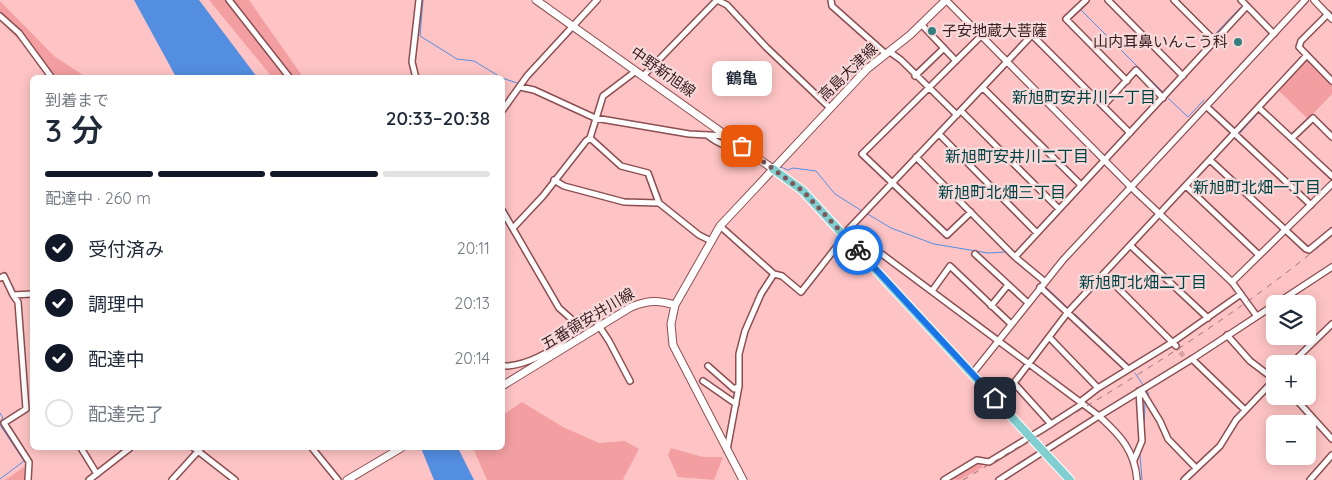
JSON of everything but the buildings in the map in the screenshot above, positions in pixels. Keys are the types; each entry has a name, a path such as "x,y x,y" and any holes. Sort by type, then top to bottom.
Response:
{"main road":[{"name":"中野新旭線","path":"536,0 773,168"},
{"name":"高島大津線","path":"773,168 867,69 888,53 946,0"},
{"path":"743,480 673,345 671,324 675,305 720,226 773,168 803,191 846,233 866,259 1070,480"},
{"name":"五番領安井川線","path":"506,384 631,307 645,301 659,300 675,305"},
{"path":"347,480 398,450"}],"street":[{"path":"229,0 288,75"},
{"path":"415,75 412,62 420,0"},
{"path":"505,107 520,87 597,0"},
{"path":"644,75 717,0 726,5 766,47 830,108"},
{"path":"832,0 832,6 888,53 901,60 915,76 957,115"},
{"path":"946,0 1131,187 1232,282 1256,315"},
{"path":"1086,0 1066,19 1126,81"},
{"path":"1108,0 1183,76"},
{"path":"1174,0 1215,41"},
{"path":"1241,0 1274,34"},
{"path":"972,374 1042,284 1305,0"},
{"path":"1314,0 1330,16 1301,41 1299,47 1332,81"},
{"path":"1014,256 1247,6"},
{"path":"0,16 23,39 50,75"},
{"path":"921,24 956,61"},
{"path":"720,226 774,274 782,276 801,292 846,233 1032,35 1130,133"},
{"path":"971,212 947,235 862,154 981,36"},
{"path":"915,76 944,48"},
{"path":"1051,424 1014,383 1068,312 1307,55"},
{"path":"1103,106 1136,70 1163,98"},
{"path":"514,227 533,209 554,180 590,138 603,96 636,71"},
{"path":"520,87 534,90 595,118 707,135 728,136"},
{"path":"983,88 1082,185"},
{"path":"1207,106 1310,205"},
{"path":"1259,108 1332,176"},
{"path":"961,110 1059,209"},
{"path":"1292,138 1313,118 1332,137"},
{"path":"939,134 1037,233"},
{"path":"707,135 720,144 737,148 742,146"},
{"path":"590,138 621,166 648,173 659,203 699,235 711,241"},
{"path":"916,158 1068,312 1128,369"},
{"path":"1210,160 1306,249 1310,250 1332,231"},
{"path":"554,180 564,186 624,202 659,203"},
{"path":"1232,282 1332,184"},
{"path":"1186,186 1259,255"},
{"path":"505,214 559,308 577,324"},
{"path":"846,233 875,249 1099,416 1120,435 1134,460 1137,480"},
{"path":"1131,246 1208,318"},
{"path":"866,259 875,249"},
{"path":"975,254 1027,302"},
{"path":"932,291 950,266 1011,324"},
{"path":"999,480 1331,268"},
{"path":"727,450 739,386 739,354 745,332 761,294 774,274"},
{"path":"1104,274 1174,344"},
{"path":"0,278 4,276 18,302 26,409 4,423 29,462 28,480"},
{"path":"991,306 1008,285"},
{"path":"13,295 30,294"},
{"path":"944,480 977,460 989,462 1031,437 1081,403 1098,388 1174,344 1241,294"},
{"path":"505,366 515,365 548,350 571,334 585,315 589,314 601,327 630,381"},
{"path":"1300,355 1332,324"},
{"path":"1227,335 1244,354 1266,372"},
{"path":"1049,337 1098,388"},
{"path":"1188,360 1244,410"},
{"path":"708,366 734,388 739,386"},
{"path":"703,381 736,404"},
{"path":"1184,480 1220,446 1244,410 1266,389"},
{"path":"1134,460 1142,441 1140,391"},
{"path":"1140,391 1160,421 1168,439 1196,468"},
{"path":"1301,405 1332,439"},
{"path":"82,450 94,478 128,450"},
{"path":"172,480 197,450"},
{"path":"199,450 235,480"},
{"path":"314,450 338,480"},
{"path":"1310,480 1332,455"}],"shaded area":[{"path":"209,0 249,0 302,75 270,75"},
{"path":"0,1 54,56 83,75 47,75 23,44 0,21"},
{"path":"1305,61 1308,61 1332,85 1332,94 1308,119 1279,91"},
{"path":"522,402 563,427 599,443 625,441 639,449 624,480 487,480 474,450 505,450 505,414"},
{"path":"671,448 703,457 723,457 714,480 678,477 668,455"},
{"path":"978,461 983,467 960,480 949,479"},
{"path":"24,467 25,480 5,480"}],"water":[{"path":"134,0 199,0 255,75 175,75"},
{"path":"422,450 459,450 474,480 434,480"}],"waterway":[{"path":"423,0 420,36 457,59 474,61 497,75"},
{"path":"1179,0 1214,35 1242,6"},
{"path":"1080,9 1163,92"},
{"path":"1247,11 1268,32"},
{"path":"1264,106 1306,60 1315,67"},
{"path":"505,79 520,84"},
{"path":"524,84 532,87"},
{"path":"1168,98 1188,117 1204,100"},
{"path":"1213,109 1231,125"},
{"path":"1240,133 1259,112"},
{"path":"614,119 694,132"},
{"path":"719,140 734,145"},
{"path":"781,167 788,170 793,168 816,171 835,194 862,211"},
{"path":"866,213 891,228 934,244 988,253 1005,252 1038,280"},
{"path":"1047,288 1067,307"},
{"path":"1075,314 1129,365"},
{"path":"1135,373 1143,385"},
{"path":"1147,391 1149,394 1147,396"},
{"path":"1144,437 1145,400"},
{"path":"0,413 3,418 0,422"},
{"path":"0,425 24,461 0,479"},
{"path":"1142,446 1140,455 1142,480"}],"tunnel":[{"path":"1176,346 1184,357"}],"railway":[{"path":"963,480 1106,394 1199,335 1245,304 1332,236"}],"way so far":[{"path":"742,146 803,191 858,250"}],"place":[{"name":"子安地蔵大菩薩","path":"932,31"},
{"name":"山内耳鼻いんこう科","path":"1238,42"},
{"name":"鶴亀","path":"742,146"}],"district":[{"name":"新旭町安井川一丁目","path":"1084,97"},
{"name":"新旭町安井川二丁目","path":"1017,156"},
{"name":"新旭町北畑一丁目","path":"1257,187"},
{"name":"新旭町北畑三丁目","path":"1002,192"},
{"name":"新旭町北畑二丁目","path":"1143,282"}],"route":[{"path":"858,250 995,398"}]}
